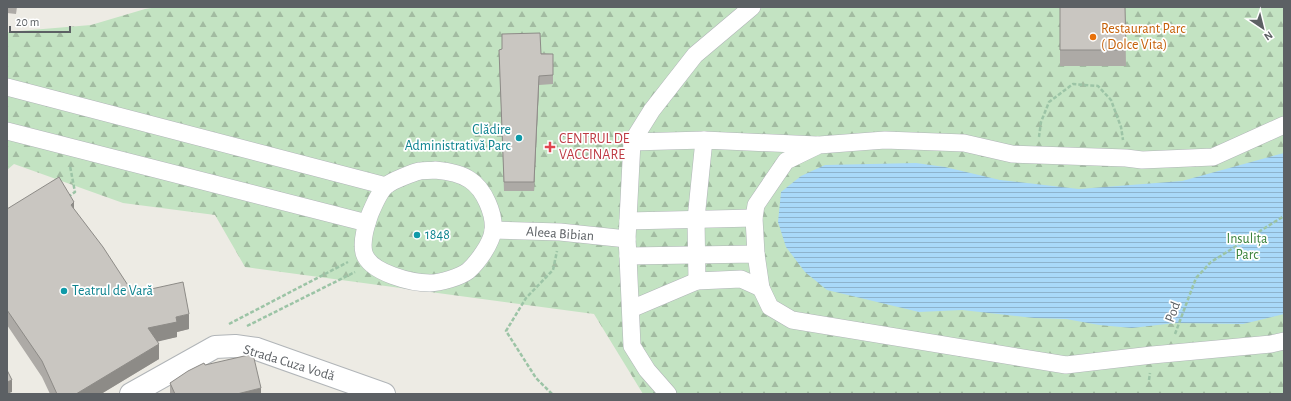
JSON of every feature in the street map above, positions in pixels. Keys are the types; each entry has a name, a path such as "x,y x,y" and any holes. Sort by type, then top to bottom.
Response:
{"street":[{"path":"668,394 647,370 632,346 627,247 632,142 652,110 695,55 752,7"},
{"path":"7,87 386,186"},
{"path":"632,142 704,140 819,145 885,140 964,143 1012,154 1126,158 1142,160 1213,157 1284,125"},
{"path":"7,131 367,223"},
{"path":"697,281 696,219 704,140"},
{"path":"819,145 786,161 756,205 754,218 756,254 762,288 770,307 792,320 1066,365 1168,353 1271,344 1284,341"},
{"path":"420,171 449,171 470,180 482,193 491,210 493,230 489,244 467,272 451,279 431,283 403,279 381,270 368,258 364,237 367,223 378,198 386,186 420,171"},
{"path":"628,220 754,218"},
{"name":"Aleea Bibian","path":"493,230 560,232 627,247 696,255 756,254"},
{"path":"631,309 697,281 741,280 762,288"},
{"name":"Strada Cuza Vodă","path":"131,394 215,347 235,346 257,350 384,394"}],"path":[{"path":"1037,155 1041,122 1049,102 1073,84 1098,86 1111,100 1121,126 1126,158"},
{"path":"64,199 75,192 65,146"},
{"name":"Pod","path":"1168,353 1196,278 1211,262 1284,216"},
{"path":"552,394 536,378 506,330 526,298 553,270 560,232"},
{"path":"225,326 368,258"},
{"path":"243,328 368,258"}],"green space":[{"name":"Insulița Parc","path":"158,7 1284,7 1284,394 643,394 594,314 245,267 215,215 123,203 14,164 7,170 7,32 91,25 145,9"}],"water":[{"path":"1284,153 1284,314 1243,324 1175,323 1132,328 1099,325 1066,319 1034,318 962,310 919,312 827,290 805,272 786,247 778,222 781,192 801,176 825,165 916,163 945,167 1000,180 1079,189 1182,181"}],"building":[{"name":"Restaurant Parc ( Dolce Vita)","path":"1060,7 1125,7 1126,50 1060,50"},
{"name":"Clădire Administrativă Parc","path":"540,33 541,54 553,54 553,75 539,76 534,182 504,182 499,50 502,49 502,34"},
{"name":"Teatrul de Vară","path":"59,177 74,202 71,205 103,247 133,293 183,282 189,314 176,317 177,322 148,328 159,344 76,394 57,394 42,361 7,310 7,209"},
{"path":"253,354 261,388 237,394 175,394 170,383 188,371 204,363 205,365"},
{"path":"7,370 12,380 7,382"}],"place":[{"name":"Restaurant Parc ( Dolce Vita)","path":"1093,37"},
{"name":"Clădire Administrativă Parc","path":"519,138"},
{"name":"CENTRUL DE VACCINARE","path":"550,147"},
{"name":"1848","path":"417,235"},
{"name":"Teatrul de Vară","path":"64,291"}]}
